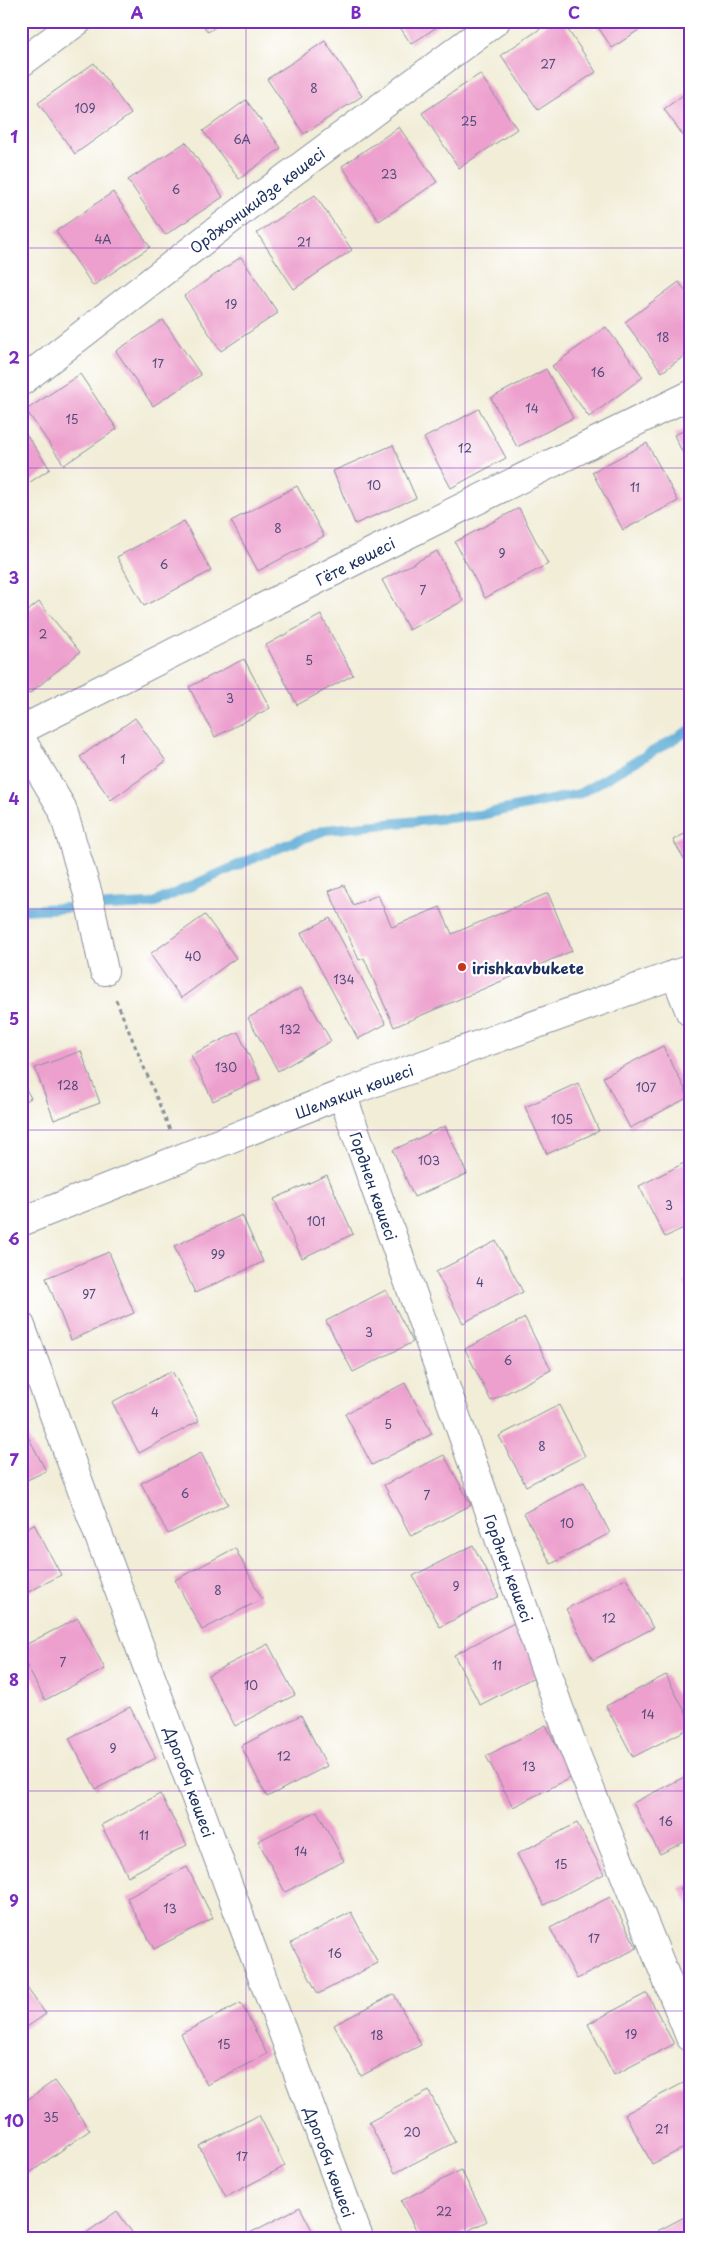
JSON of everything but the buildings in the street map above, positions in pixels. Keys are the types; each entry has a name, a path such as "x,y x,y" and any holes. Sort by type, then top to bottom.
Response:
{"street":[{"path":"21,63 78,21"},
{"name":"Орджоникидзе көшесі","path":"21,382 261,196 496,21"},
{"name":"Гёте көшесі","path":"21,730 374,551 690,395"},
{"path":"21,739 62,808 88,894 104,971"},
{"path":"682,972 690,1012"},
{"name":"Шемякин көшесі","path":"21,1222 342,1094 682,972"},
{"name":"Горднен көшесі","path":"342,1094 570,1739 690,2037"},
{"name":"Дрогобч көшесі","path":"21,1326 359,2238"}],"path":[{"path":"104,971 181,1158"}],"waterway":[{"path":"21,910 151,904 263,854 325,830 480,815 579,794 690,730"}],"place":[{"name":"irishkavbukete","path":"462,967"}]}
